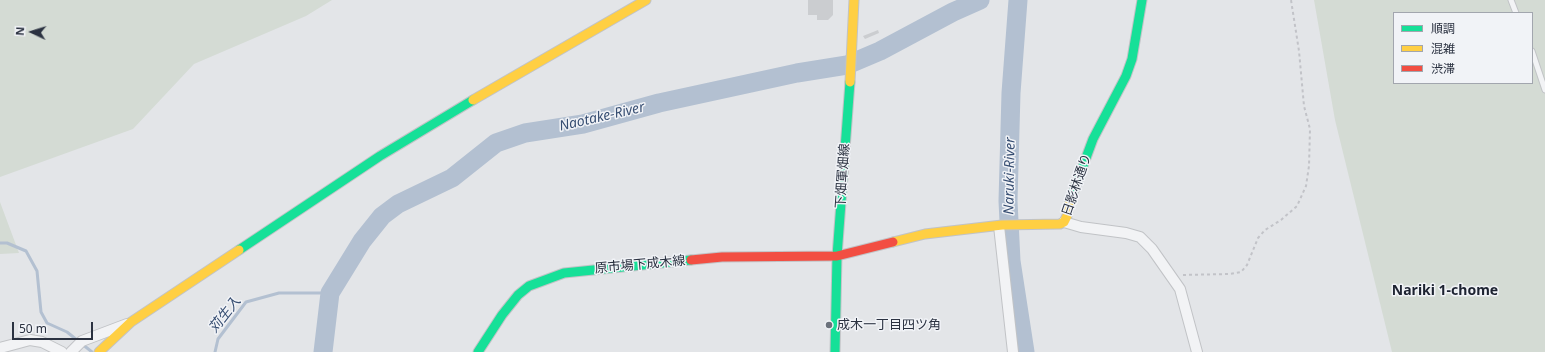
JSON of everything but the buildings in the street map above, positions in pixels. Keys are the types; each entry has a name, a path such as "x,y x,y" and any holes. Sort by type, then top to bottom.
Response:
{"street":[{"path":"98,352 131,322 380,156 511,77 624,14 646,0"},
{"name":"下畑軍畑線","path":"834,352 837,256 851,75 854,0"},
{"name":"日影林通り","path":"837,256 925,234 1000,226 1060,224 1064,222 1073,190 1093,139 1126,76 1132,59 1137,38 1142,0"},
{"path":"1064,222 1076,226 1126,232 1140,237 1152,249 1180,290 1197,352"},
{"path":"1000,226 1013,352"},
{"name":"原市場下成木線","path":"478,352 502,315 518,295 529,286 564,274 722,257 837,256"},
{"path":"82,345 131,322"},
{"path":"0,348 30,340 42,342 62,352"}],"lane":[{"path":"1511,0 1516,12"},
{"path":"1533,54 1545,90"}],"path":[{"path":"1169,275 1230,274 1241,272 1247,265 1258,238 1265,230 1281,220 1297,206 1306,186 1309,166 1310,129 1304,106 1299,51 1291,0"}],"shaded area":[{"path":"0,0 332,0 306,16 194,64 133,129 0,177"},
{"path":"1314,0 1545,0 1545,352 1392,352 1335,120"},
{"path":"0,202 19,253 0,254"}],"waterway":[{"name":"Naotake-River","path":"323,352 330,293 362,241 382,216 398,204 452,178 496,143 525,133 583,124 659,103 797,73 847,65 880,51 953,12 980,0"},
{"name":"Naruki-River","path":"1018,0 1011,93 1008,201 1011,261 1025,352"},
{"name":"苅生入","path":"0,243 7,243 26,251 37,271 41,312 47,323 67,332 92,352"},
{"name":"苅生入","path":"215,352 218,339 246,302 279,293 330,293"}],"traffic: fast":[{"path":"1070,201 1093,139 1126,76 1132,59 1142,0"},
{"path":"835,352 837,256 850,82"},
{"path":"239,250 380,156 473,100"},
{"path":"478,352 502,315 518,295 529,286 564,273 691,260"}],"traffic: slow":[{"path":"473,100 646,0"},
{"path":"850,82 854,0"},
{"path":"893,242 925,234 1002,225 1060,224 1064,222 1067,216 1070,201"},
{"path":"99,352 131,322 239,250"}],"traffic: jam":[{"path":"691,260 722,257 837,256 893,242"}],"place":[{"name":"成木一丁目四ツ角","path":"829,325"}],"district":[{"name":"Nariki 1-chome","path":"1445,291"}]}
